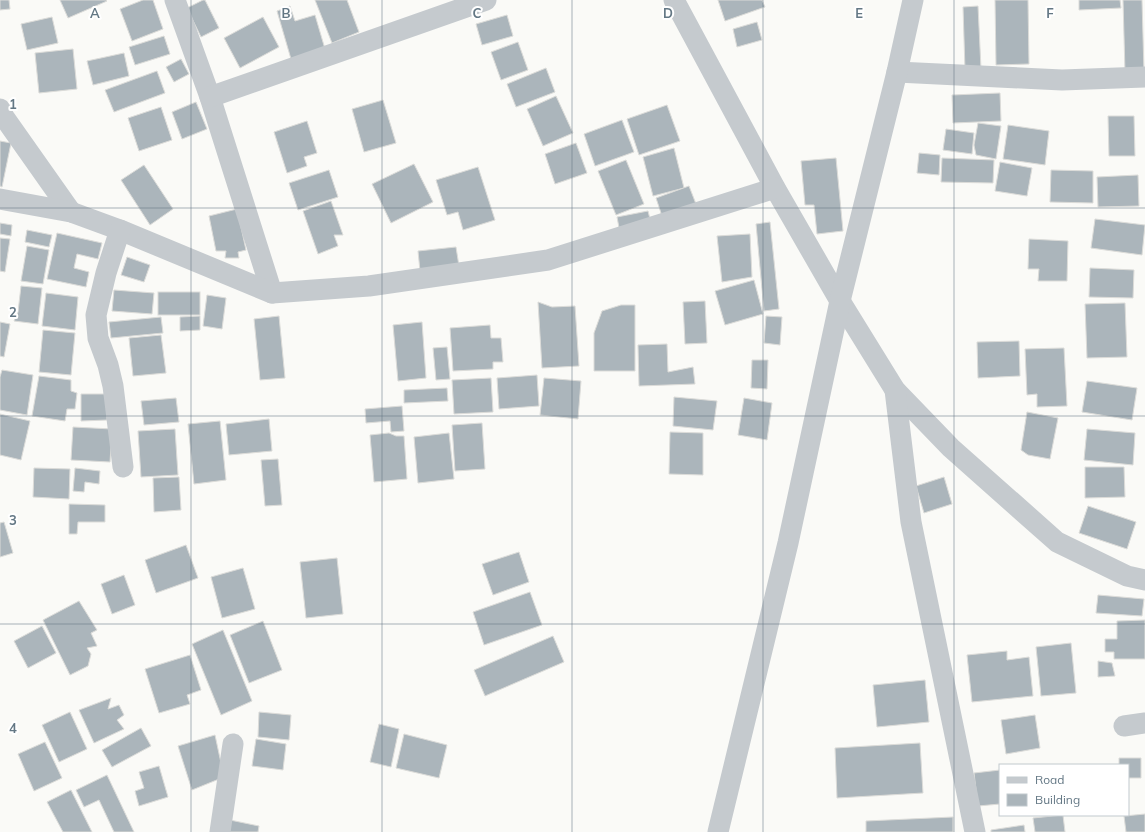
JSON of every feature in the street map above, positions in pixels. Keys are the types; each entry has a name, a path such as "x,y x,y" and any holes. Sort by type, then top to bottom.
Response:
{"street":[{"path":"175,0 210,97 272,293"},
{"path":"210,97 486,0"},
{"path":"674,0 775,188 840,301 895,390 951,448 1057,542 1127,576 1145,580"},
{"path":"718,832 788,543 840,301 914,0"},
{"path":"897,72 1062,80 1145,77"},
{"path":"0,109 4,117 71,212"},
{"path":"0,199 71,212 120,230 272,293 368,286 548,260 775,188"},
{"path":"120,230 106,273 96,315 98,338 108,365 113,386 123,467"},
{"path":"895,390 911,522 975,832"},
{"path":"1124,726 1145,723"},
{"path":"220,832 233,744"}],"building":[{"path":"0,0 9,0 10,9 0,10"},
{"path":"60,0 106,0 107,1 68,18"},
{"path":"143,0 153,0 163,29 132,41 120,9"},
{"path":"205,0 219,28 201,37 187,8"},
{"path":"315,0 347,0 359,32 332,43"},
{"path":"718,0 762,0 765,7 725,21"},
{"path":"995,0 1028,0 1029,64 996,65"},
{"path":"1079,0 1120,0 1121,8 1079,10"},
{"path":"1123,0 1142,0 1144,72 1125,73"},
{"path":"290,6 295,21 315,15 325,49 291,59 277,11"},
{"path":"978,6 981,69 965,70 963,7"},
{"path":"507,15 513,36 482,45 476,24"},
{"path":"52,17 58,43 27,50 21,24"},
{"path":"263,17 279,47 240,68 224,38"},
{"path":"757,22 762,40 737,47 733,29"},
{"path":"164,36 170,54 135,65 129,47"},
{"path":"518,42 528,70 501,80 491,52"},
{"path":"73,49 77,89 39,93 35,53"},
{"path":"124,53 129,76 93,85 87,61"},
{"path":"181,59 189,74 174,82 166,67"},
{"path":"546,68 555,92 516,107 507,84"},
{"path":"157,71 165,93 114,112 105,90"},
{"path":"1000,93 1001,121 953,123 952,95"},
{"path":"556,96 573,133 543,146 527,109"},
{"path":"383,100 396,143 364,152 352,109"},
{"path":"196,102 207,129 182,139 172,112"},
{"path":"667,105 680,141 639,155 627,119"},
{"path":"161,107 172,140 139,151 128,118"},
{"path":"1108,116 1134,116 1135,156 1109,156"},
{"path":"622,120 634,152 595,166 584,134"},
{"path":"307,121 317,153 304,157 307,166 287,173 274,132"},
{"path":"978,123 1001,126 996,159 976,155 974,145"},
{"path":"1008,125 1049,131 1045,165 1003,159"},
{"path":"946,129 974,133 972,154 943,150"},
{"path":"0,141 11,143 2,187 0,186"},
{"path":"576,143 587,173 555,184 545,154"},
{"path":"674,148 684,188 653,196 643,157"},
{"path":"919,153 940,155 939,175 917,173"},
{"path":"836,158 843,231 817,234 814,205 805,205 801,161"},
{"path":"942,158 994,160 993,183 941,182"},
{"path":"626,160 644,204 616,215 598,171"},
{"path":"1000,162 1032,168 1027,196 995,191"},
{"path":"414,164 433,202 391,223 372,184"},
{"path":"144,165 173,209 150,225 121,180"},
{"path":"478,167 495,220 463,230 458,212 447,215 436,180"},
{"path":"329,170 338,197 298,210 289,183"},
{"path":"1051,170 1093,171 1093,203 1050,202"},
{"path":"1138,175 1139,206 1098,207 1097,177"},
{"path":"689,186 696,204 662,216 656,198"},
{"path":"331,201 343,235 334,235 338,246 318,254 303,211"},
{"path":"237,209 246,250 238,252 239,258 225,258 226,251 216,251 209,216"},
{"path":"648,211 651,223 620,233 617,217"},
{"path":"1095,219 1145,225 1142,255 1091,248"},
{"path":"770,222 779,309 764,311 756,224"},
{"path":"0,223 12,225 11,236 0,234"},
{"path":"27,230 52,235 49,247 25,242"},
{"path":"57,233 102,243 98,259 77,254 74,268 89,272 86,287 47,279"},
{"path":"750,234 752,277 722,282 717,236"},
{"path":"0,238 10,239 5,272 0,271"},
{"path":"1029,239 1068,241 1067,281 1038,281 1039,269 1028,269"},
{"path":"27,246 49,250 43,284 21,281"},
{"path":"456,247 459,266 420,271 418,251"},
{"path":"127,257 150,265 144,282 121,275"},
{"path":"1090,268 1134,270 1133,298 1089,297"},
{"path":"754,280 763,314 725,325 715,291"},
{"path":"21,286 42,288 38,324 14,321 18,312"},
{"path":"114,290 154,293 152,314 112,311"},
{"path":"158,292 200,292 200,315 158,315"},
{"path":"46,293 78,297 75,330 42,326"},
{"path":"207,295 226,298 222,329 203,326"},
{"path":"705,301 707,343 685,344 683,302"},
{"path":"538,302 552,307 575,306 579,366 542,368"},
{"path":"1125,303 1127,357 1087,358 1085,304"},
{"path":"621,305 635,305 635,371 594,371 594,333 602,311"},
{"path":"200,316 200,330 180,331 180,317"},
{"path":"279,316 285,378 260,380 254,319"},
{"path":"766,316 782,317 780,345 764,343"},
{"path":"161,317 163,333 111,338 109,322"},
{"path":"0,322 10,324 4,357 0,356"},
{"path":"422,322 426,378 398,381 393,325"},
{"path":"490,325 491,338 501,338 503,362 493,362 493,369 453,371 450,328"},
{"path":"43,330 75,333 71,375 39,372"},
{"path":"161,335 166,373 133,376 129,338"},
{"path":"1019,341 1020,376 978,378 977,342"},
{"path":"667,344 668,372 693,367 695,384 639,386 638,345"},
{"path":"447,347 450,379 436,380 433,348"},
{"path":"1064,348 1067,406 1037,407 1037,394 1027,395 1025,349"},
{"path":"752,360 768,360 767,389 751,388"},
{"path":"2,370 33,375 27,415 0,410 0,377"},
{"path":"537,375 539,406 499,409 497,378"},
{"path":"39,376 71,380 71,391 77,393 75,409 67,409 65,421 32,416"},
{"path":"491,378 493,412 454,414 452,380"},
{"path":"544,378 581,381 578,419 540,415"},
{"path":"1087,381 1137,388 1132,420 1082,412"},
{"path":"447,388 448,401 404,403 404,390"},
{"path":"81,394 107,394 107,420 81,421"},
{"path":"674,397 717,401 713,430 673,426"},
{"path":"176,398 179,422 144,425 141,401"},
{"path":"744,398 772,403 767,440 738,435"},
{"path":"402,406 404,431 391,432 390,421 366,423 365,409"},
{"path":"1027,412 1058,418 1050,459 1028,455 1021,450"},
{"path":"0,414 30,421 21,460 0,455"},
{"path":"269,419 272,451 229,455 226,424"},
{"path":"220,421 226,480 194,484 188,424"},
{"path":"482,423 485,469 455,471 452,425"},
{"path":"73,427 112,429 110,462 71,460"},
{"path":"175,429 178,475 141,477 138,431"},
{"path":"1087,429 1135,433 1133,465 1084,460"},
{"path":"670,432 703,433 703,475 669,474"},
{"path":"389,433 396,436 404,436 407,479 374,482 370,435"},
{"path":"449,433 454,479 418,483 414,437"},
{"path":"278,459 282,505 265,506 261,460"},
{"path":"1085,467 1124,467 1125,497 1085,498"},
{"path":"34,468 70,469 69,499 33,497"},
{"path":"75,468 100,471 99,484 85,482 84,492 73,491"},
{"path":"179,477 181,510 154,512 153,478"},
{"path":"944,477 952,504 924,513 916,486"},
{"path":"69,504 105,505 105,522 78,522 77,534 69,534"},
{"path":"1088,506 1136,522 1127,549 1079,533"},
{"path":"4,522 13,553 0,557 0,523"},
{"path":"186,545 198,578 156,593 145,560"},
{"path":"519,552 529,582 493,595 482,564"},
{"path":"337,558 343,614 306,618 300,562"},
{"path":"243,568 255,609 222,618 211,577"},
{"path":"124,575 135,605 112,614 101,584"},
{"path":"530,592 542,625 484,645 473,612"},
{"path":"1098,595 1144,599 1142,616 1096,613"},
{"path":"79,601 97,630 91,633 97,646 87,648 91,654 88,666 70,675 43,620"},
{"path":"1145,620 1145,659 1114,659 1114,652 1105,652 1105,639 1117,639 1117,621"},
{"path":"263,621 282,670 249,683 230,635"},
{"path":"42,626 56,653 28,668 14,641"},
{"path":"223,630 252,701 221,715 192,644"},
{"path":"553,636 564,662 485,696 474,670"},
{"path":"1071,643 1076,693 1041,696 1036,647"},
{"path":"1007,651 1007,660 1029,657 1033,696 972,702 967,655"},
{"path":"190,655 201,690 187,695 190,704 159,713 145,669"},
{"path":"1098,661 1112,663 1115,676 1098,677"},
{"path":"925,680 929,722 877,727 873,685"},
{"path":"111,698 108,709 119,705 124,715 117,720 124,729 94,743 79,710"},
{"path":"70,712 87,749 59,762 42,725"},
{"path":"259,712 291,715 289,740 258,737"},
{"path":"1035,715 1040,748 1006,754 1001,720"},
{"path":"379,724 399,729 391,767 370,762"},
{"path":"141,728 151,746 112,767 102,750"},
{"path":"404,734 447,745 439,778 396,768"},
{"path":"215,735 224,777 192,790 178,746"},
{"path":"256,739 286,744 283,770 252,766"},
{"path":"45,742 62,778 34,791 18,754"},
{"path":"920,743 923,793 837,798 835,748"},
{"path":"1119,758 1141,758 1141,778 1129,778 1129,764 1119,764"},
{"path":"159,766 168,797 139,806 135,791 144,788 139,772"},
{"path":"999,770 999,804 978,806 974,773"},
{"path":"107,775 134,832 114,832 99,800 84,807 76,790"},
{"path":"71,790 92,832 63,832 47,802"},
{"path":"1145,814 1145,832 1126,832 1124,816"},
{"path":"1063,816 1065,832 1035,832 1033,818"},
{"path":"953,817 953,832 866,832 866,821"},
{"path":"230,820 259,826 258,832 227,832"},
{"path":"1024,825 1025,832 991,832 991,830"}]}
